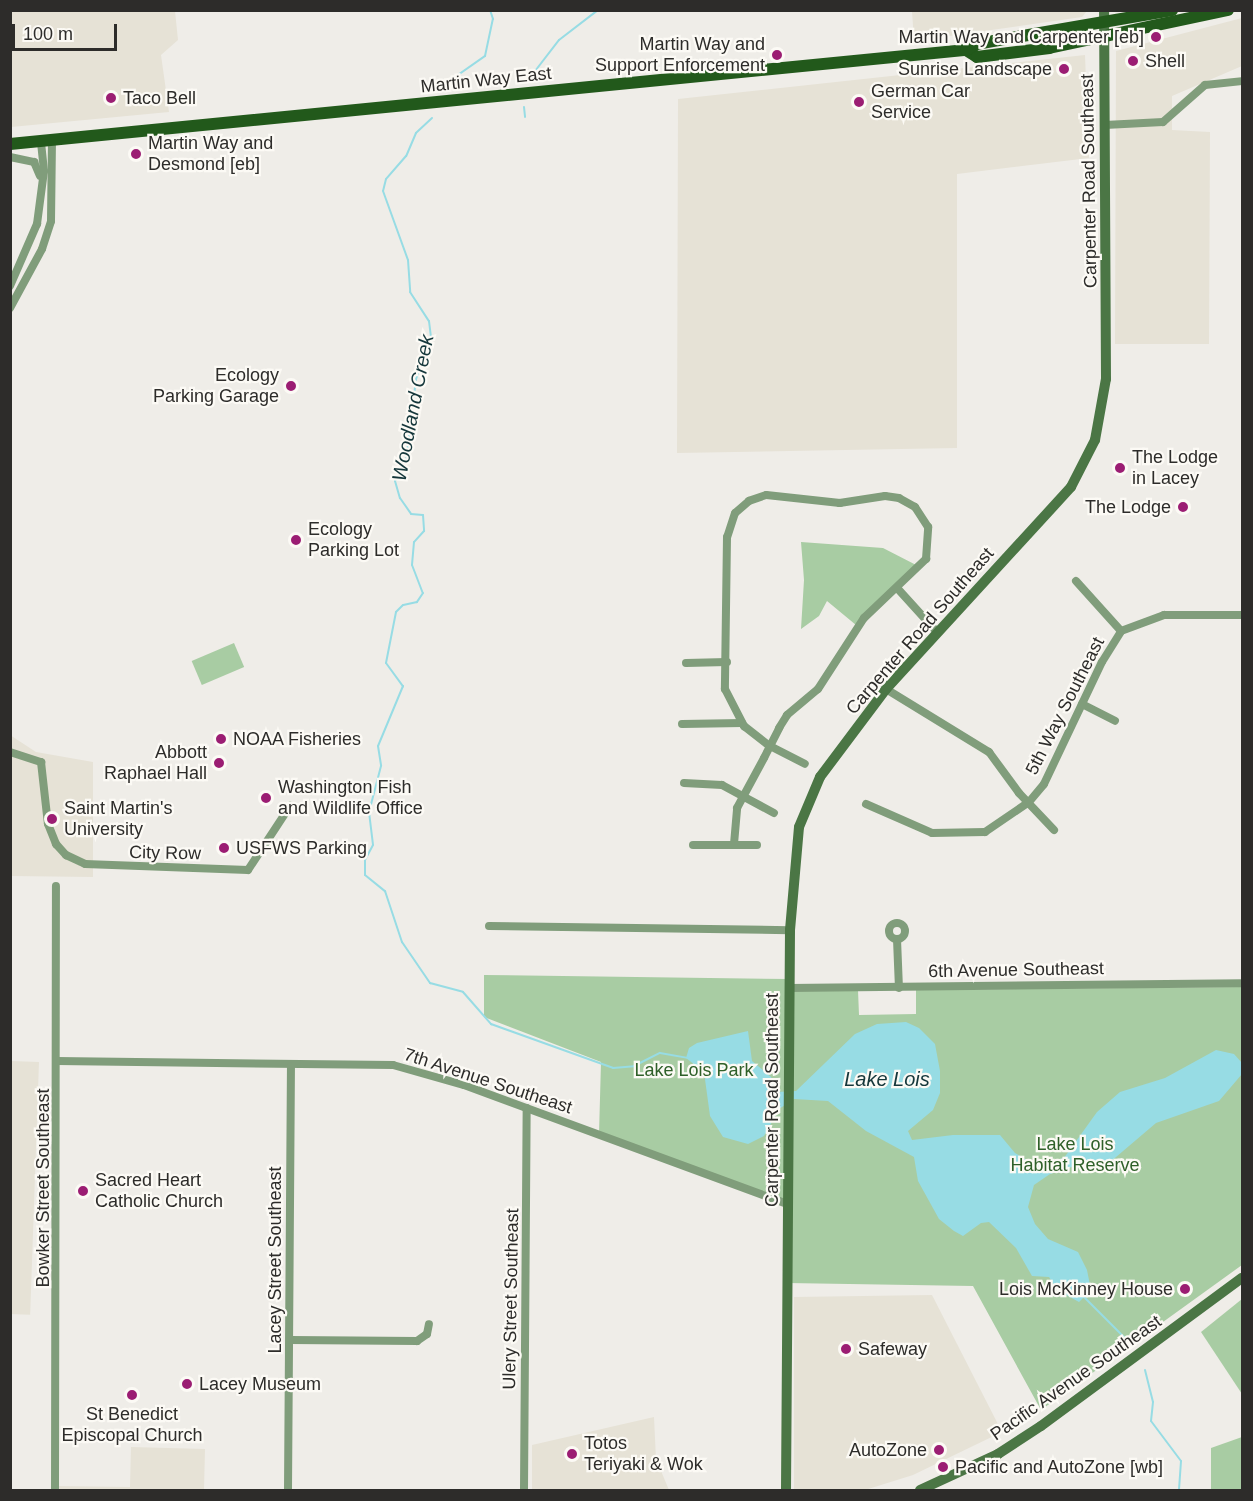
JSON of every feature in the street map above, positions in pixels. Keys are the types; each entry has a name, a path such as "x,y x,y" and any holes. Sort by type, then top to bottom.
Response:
{"main road":[{"name":"Carpenter Road Southeast","path":"786,1491 789,988 795,847 810,795 886,689 1071,487 1095,440 1106,380 1104,10"},
{"name":"Martin Way East","path":"10,144 966,50 976,44 1104,25 1172,10"},
{"name":"Martin Way East","path":"966,50 977,57 1104,38 1227,10"},
{"name":"Pacific Avenue Southeast","path":"920,1491 943,1486 1041,1426 1242,1278"}],"street":[{"path":"1105,125 1163,122 1205,85 1242,81"},
{"path":"10,286 37,224 47,140"},
{"path":"10,308 42,249 51,221 47,140"},
{"path":"10,157 34,162 43,186"},
{"path":"734,844 735,817 744,796 770,746 787,715 805,703 827,677 857,626 920,568 930,538 924,519 906,501 890,495 820,502 782,494 749,501 735,513 727,537 725,689 742,723 770,746 805,764"},
{"path":"1076,581 1121,631"},
{"path":"898,589 937,632"},
{"name":"5th Way Southeast","path":"886,689 989,752 1029,802 1044,784 1082,704 1121,631 1164,615 1242,615"},
{"path":"686,663 727,662"},
{"path":"1082,704 1115,721"},
{"path":"682,724 742,723"},
{"name":"City Row","path":"10,752 41,762 48,824 56,844 66,855 85,864 248,870 290,806"},
{"path":"684,783 722,785 774,813"},
{"path":"866,804 932,834 958,835 985,832 1029,802 1054,830"},
{"path":"693,844 757,845"},
{"name":"Bowker Street Southeast","path":"55,1491 56,886"},
{"path":"489,926 790,930"},
{"path":"897,939 898,988"},
{"name":"6th Avenue Southeast","path":"789,988 1242,983"},
{"name":"7th Avenue Southeast","path":"57,1060 291,1066 393,1065 527,1108 788,1204"},
{"name":"Lacey Street Southeast","path":"288,1491 291,1340 291,1066"},
{"name":"Ulery Street Southeast","path":"524,1491 527,1108"},
{"path":"291,1340 417,1341 427,1335 429,1324"}],"shaded area":[{"path":"11,10 175,11 178,40 161,55 169,112 11,127"},
{"path":"912,10 1087,11 1082,17 914,41"},
{"path":"1242,18 1242,66 1172,96 1172,130 1210,132 1209,344 1115,344 1116,51"},
{"path":"1085,55 1089,158 957,174 957,448 677,453 678,99"},
{"name":"Saint Martin's University","path":"10,735 36,752 93,762 93,877 11,876"},
{"path":"11,1061 39,1062 30,1315 10,1314"},
{"path":"932,1295 1002,1432 913,1475 865,1490 794,1490 794,1297"},
{"path":"654,1417 656,1459 669,1490 532,1490 532,1445"},
{"path":"131,1447 205,1449 204,1490 55,1490 55,1486 130,1487"}],"green space":[{"path":"801,542 883,548 920,567 856,625 827,601 819,616 801,629 804,580"},
{"path":"234,643 244,667 202,685 192,661"},
{"name":"Lake Lois Habitat Reserve","path":"484,975 789,979 792,991 858,990 859,1015 916,1014 916,990 1242,987 1242,1265 1041,1410 973,1286 787,1283 788,1204 599,1134 601,1062 484,1017"},
{"path":"1242,1299 1242,1394 1201,1332"},
{"path":"1242,1437 1242,1490 1211,1490 1211,1448"}],"water":[{"name":"Lake Lois","path":"906,1022 919,1028 935,1044 940,1071 940,1093 933,1110 908,1131 912,1140 953,1135 1000,1135 1015,1153 1035,1165 1064,1158 1097,1112 1120,1092 1165,1078 1216,1050 1234,1054 1242,1063 1242,1074 1219,1101 1156,1123 1109,1163 1078,1165 1050,1174 1034,1185 1028,1207 1035,1224 1048,1239 1078,1252 1087,1270 1091,1290 1079,1302 1057,1290 1049,1277 1032,1276 1016,1248 989,1222 981,1223 963,1236 939,1219 918,1181 914,1157 866,1131 828,1101 794,1099 779,1109 764,1136 748,1144 723,1137 710,1116 704,1072 686,1058 689,1048 697,1043 748,1031 752,1061 771,1077 777,1092 796,1091 855,1034 877,1024"}],"waterway":[{"name":"Woodland Creek","path":"445,84 485,56 493,19 490,10"},
{"path":"532,75 559,40 598,10"},
{"path":"524,107 525,117"},
{"name":"Woodland Creek","path":"432,118 416,133 406,156 386,179 383,191 408,260 410,292 429,321 431,338 416,379 406,462 395,481 400,498 411,514 423,515 424,531 414,542 412,565 423,593 417,602 403,605 396,612 386,663 403,686 378,746 381,766 369,812 373,845 365,860 365,875 385,891 402,942 430,983 463,992 491,1024 613,1068 634,1066 660,1053 688,1058"},
{"path":"1084,1297 1131,1344"},
{"path":"1145,1370 1153,1402 1151,1421 1181,1461 1179,1490"}],"place":[{"name":"Martin Way and Carpenter [eb]","path":"1156,37"},
{"name":"Martin Way and Support Enforcement","path":"777,55"},
{"name":"Shell","path":"1133,61"},
{"name":"Sunrise Landscape","path":"1064,69"},
{"name":"Taco Bell","path":"111,98"},
{"name":"German Car Service","path":"859,102"},
{"name":"Martin Way and Desmond [eb]","path":"136,154"},
{"name":"Ecology Parking Garage","path":"291,386"},
{"name":"The Lodge in Lacey","path":"1120,468"},
{"name":"The Lodge","path":"1183,507"},
{"name":"Ecology Parking Lot","path":"296,540"},
{"name":"NOAA Fisheries","path":"221,739"},
{"name":"Abbott Raphael Hall","path":"219,763"},
{"name":"Washington Fish and Wildlife Office","path":"266,798"},
{"name":"Saint Martin's University","path":"52,819"},
{"name":"USFWS Parking","path":"224,848"},
{"name":"Sacred Heart Catholic Church","path":"83,1191"},
{"name":"Lois McKinney House","path":"1185,1289"},
{"name":"Safeway","path":"846,1349"},
{"name":"Lacey Museum","path":"187,1384"},
{"name":"St Benedict Episcopal Church","path":"132,1395"},
{"name":"AutoZone","path":"939,1450"},
{"name":"Totos Teriyaki & Wok","path":"572,1454"},
{"name":"Pacific and AutoZone [wb]","path":"943,1467"}],"park label":[{"name":"Lake Lois Park","path":"694,1070"}]}
